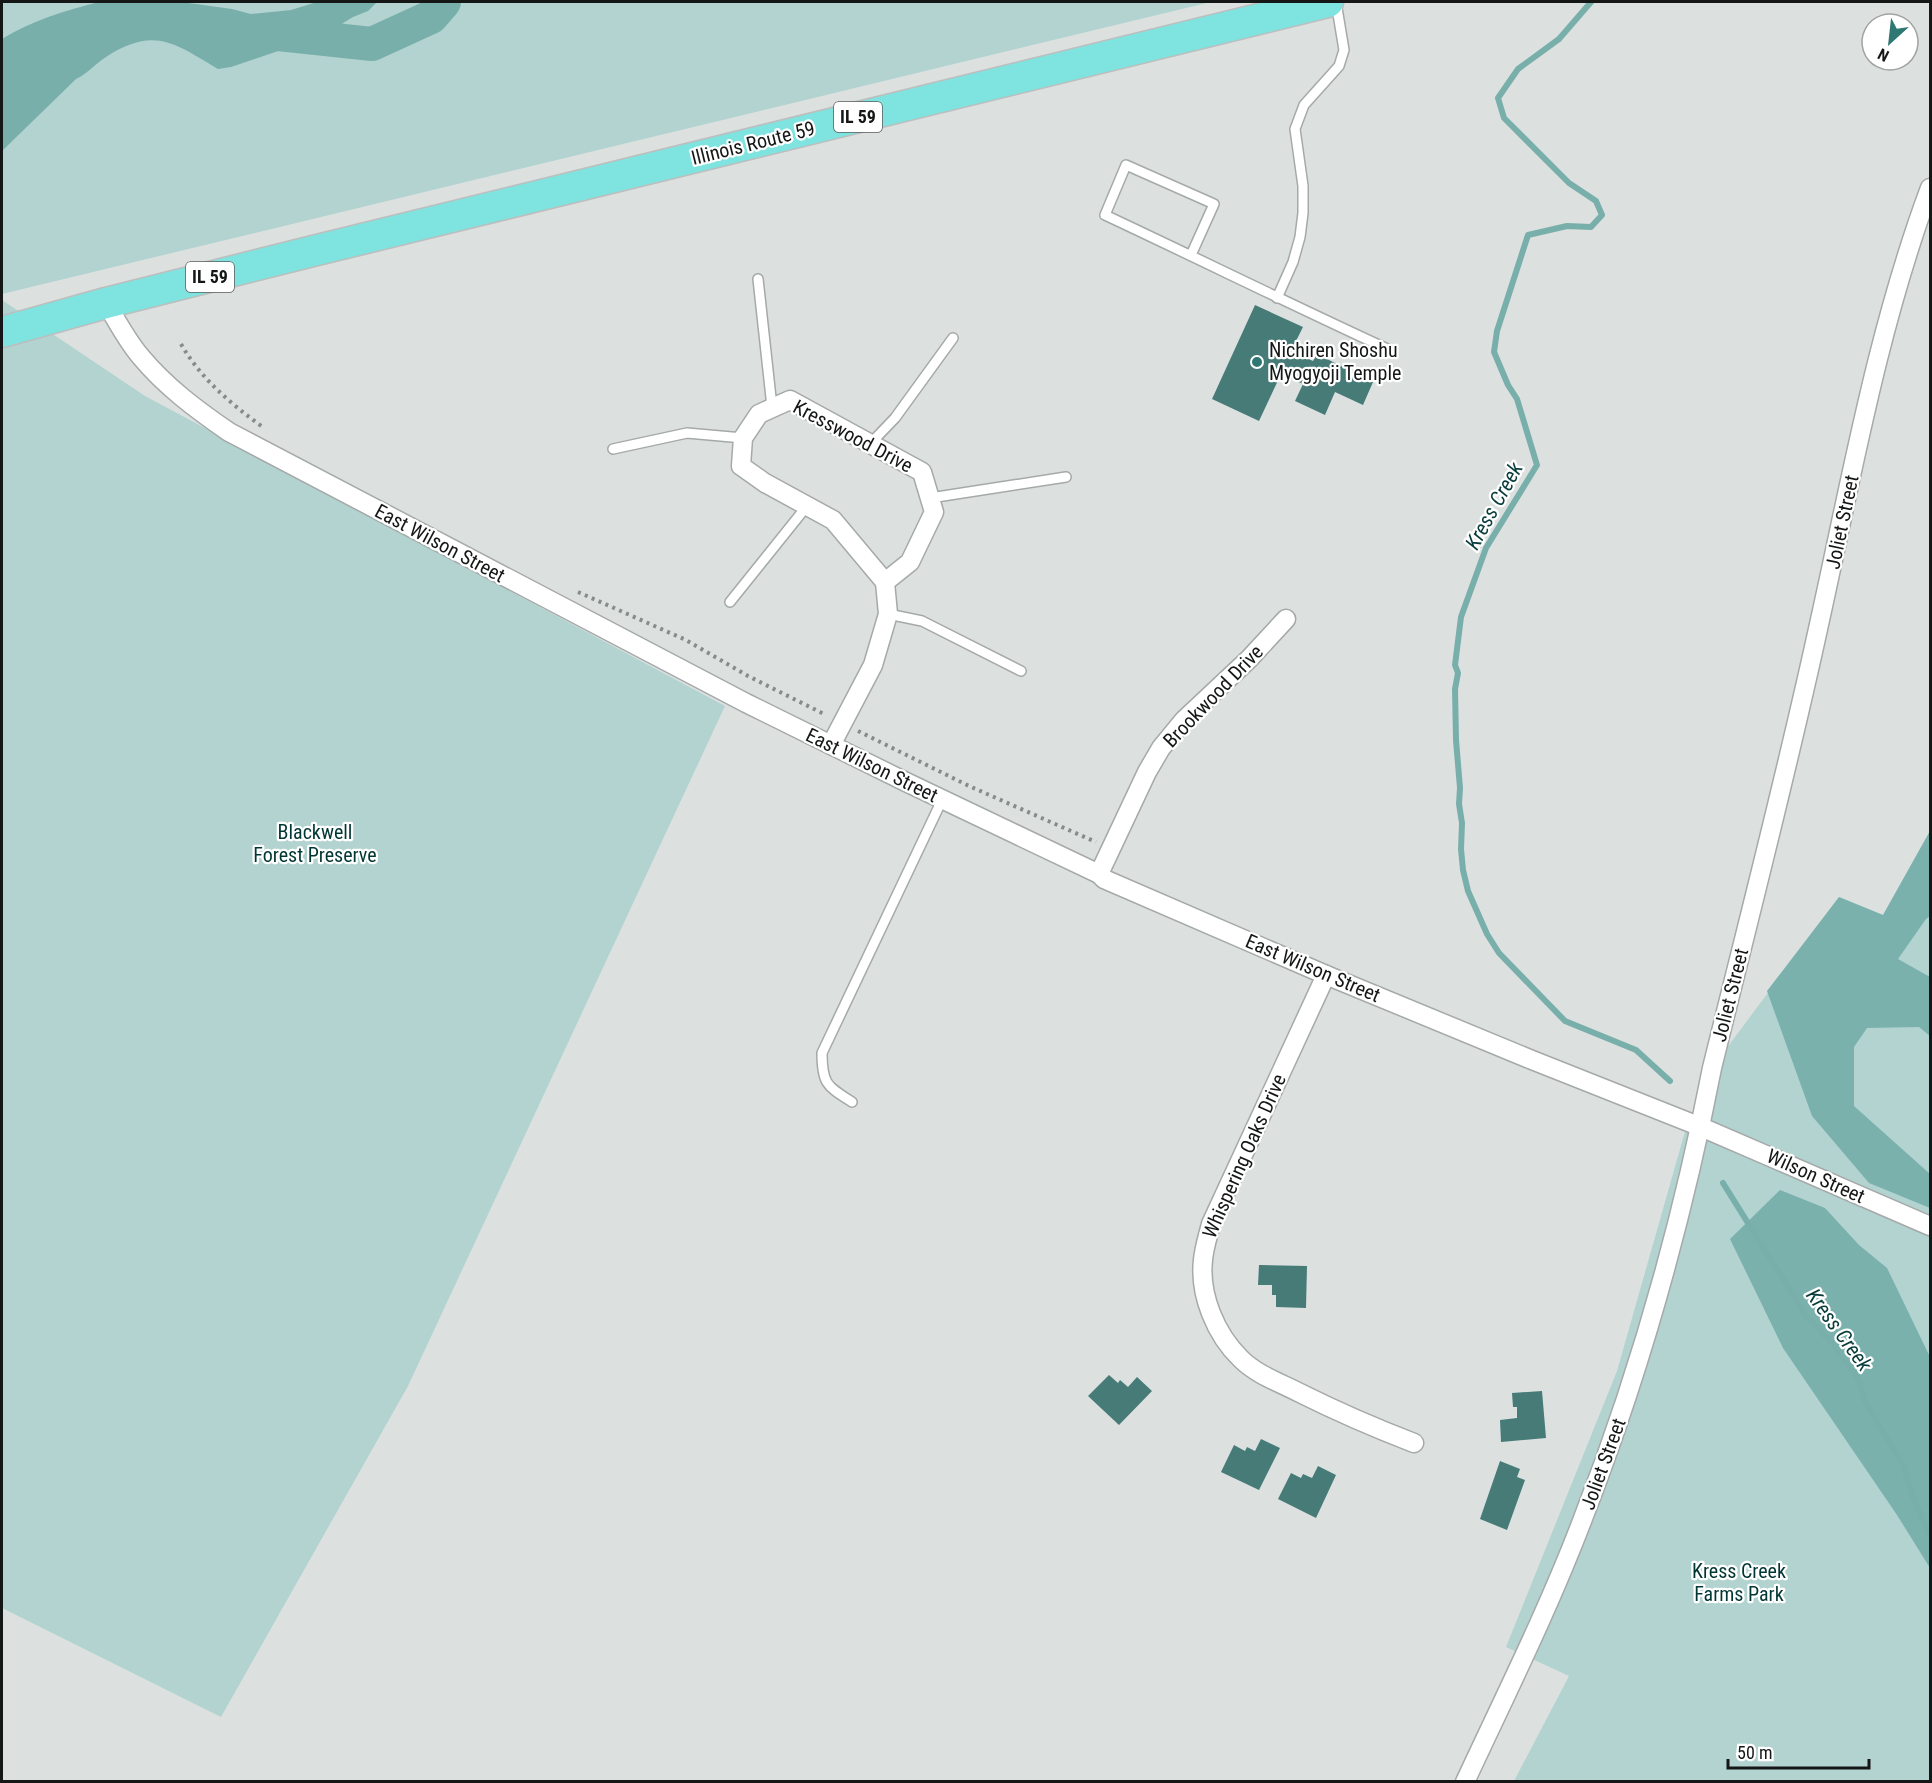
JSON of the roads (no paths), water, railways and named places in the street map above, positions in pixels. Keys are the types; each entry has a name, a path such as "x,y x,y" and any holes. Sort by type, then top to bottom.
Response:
{"main road":[{"name":"Illinois Route 59","path":"106,303 1328,2"},
{"name":"IL 59","path":"2,332 106,303"}],"street":[{"name":"Joliet Street","path":"1465,1782 1540,1622 1582,1522 1640,1354 1701,1127 1712,1068 1808,677 1878,360 1930,188"},
{"name":"East Wilson Street","path":"106,303 140,356 195,409 229,432 675,666 942,800 1099,874 1104,879 1326,975 1701,1127"},
{"name":"Kresswood Drive","path":"743,438 759,414 790,400 922,472 934,512 910,561 885,582"},
{"path":"743,438 741,466 765,483 833,520 885,582 888,614 873,665 831,745"},
{"name":"Brookwood Drive","path":"1099,874 1147,772 1161,748 1184,720 1249,659 1286,620"},
{"name":"Whispering Oaks Drive","path":"1326,975 1210,1224 1202,1262 1206,1296 1210,1312 1222,1337 1241,1360 1258,1372 1349,1418 1414,1443"},
{"name":"Wilson Street","path":"1701,1127 1930,1226"}],"lane":[{"path":"1277,298 1293,262 1304,213 1301,163 1295,129 1304,105 1339,66 1344,50 1336,2"},
{"path":"1191,255 1214,204 1126,165 1105,215 1392,351"},
{"path":"758,279 772,407"},
{"path":"870,444 895,418 953,338"},
{"path":"613,449 687,433 743,438"},
{"path":"930,498 1065,477"},
{"path":"730,602 807,506"},
{"path":"888,614 922,621 1021,671"},
{"path":"852,1102 830,1088 822,1070 822,1053 942,800"}],"waterway":[{"path":"269,33 372,44 431,17 444,2"},
{"name":"Kress Creek","path":"1591,2 1559,39 1518,69 1498,98 1504,118 1569,183 1596,201 1602,215 1591,227 1567,226 1528,235 1497,331 1494,352 1508,385 1517,399 1537,465 1486,548 1461,617 1455,665 1458,673 1455,689 1459,804 1462,823 1461,849 1468,891 1487,934 1499,953 1565,1021 1636,1050 1670,1081"},
{"name":"Kress Creek","path":"1723,1183 1806,1316 1834,1345 1859,1381 1865,1402 1904,1467 1913,1497 1930,1536"}],"place":[{"name":"Nichiren Shoshu Myogyoji Temple","path":"1257,362"}],"park label":[{"name":"Blackwell Forest Preserve","path":"315,844"},
{"name":"Kress Creek Farms Park","path":"1739,1582"}]}
